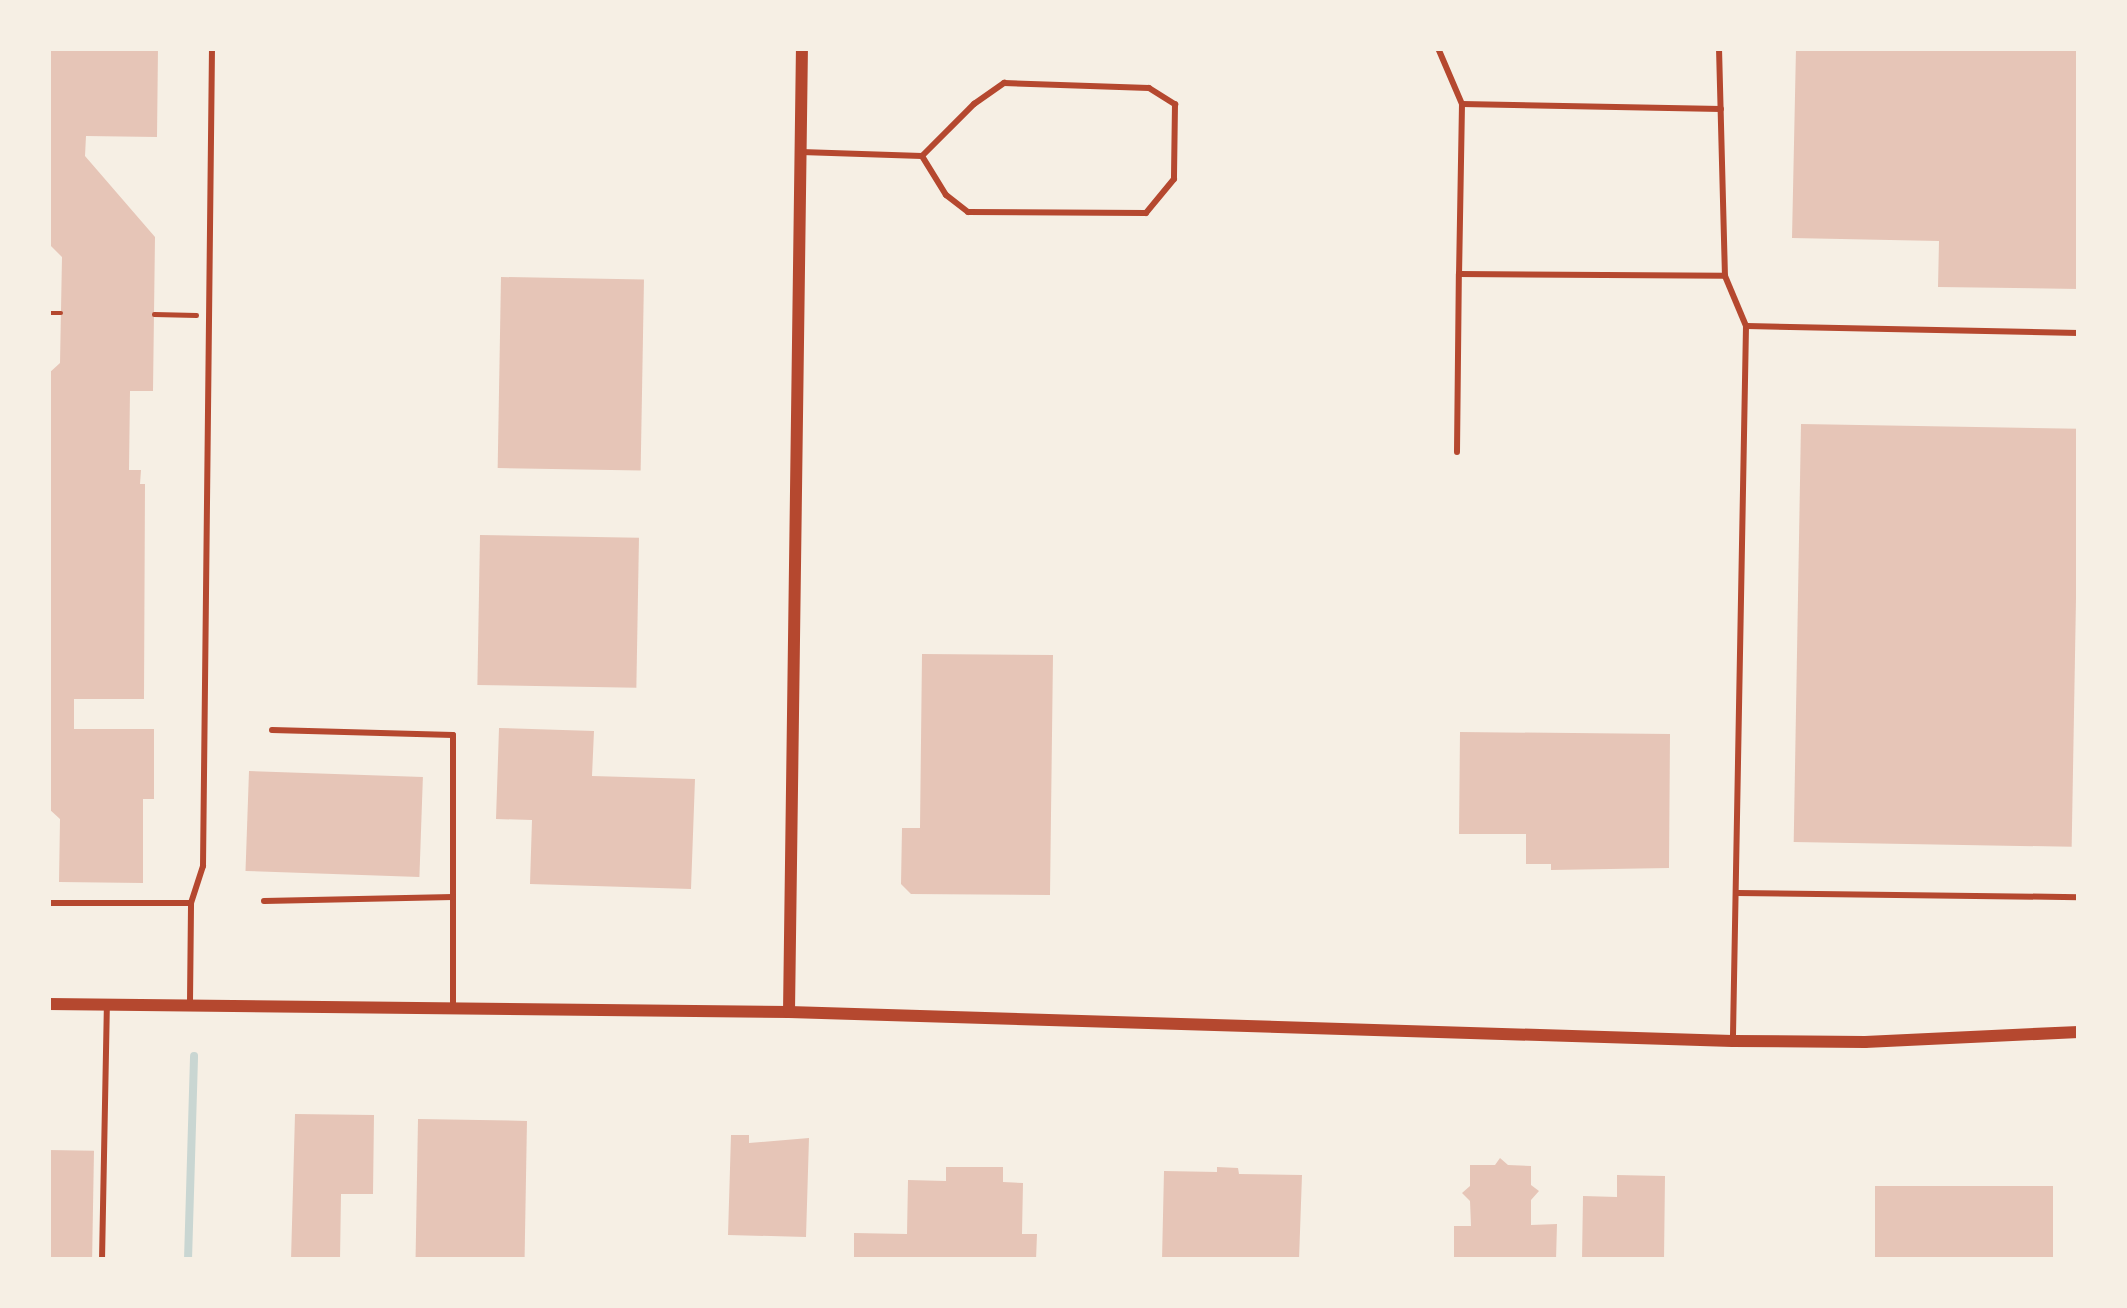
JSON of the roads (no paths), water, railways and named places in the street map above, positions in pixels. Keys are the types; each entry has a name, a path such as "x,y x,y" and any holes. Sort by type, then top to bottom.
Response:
{"street":[{"path":"789,1012 802,48"},
{"path":"48,1004 789,1012 1733,1041 1865,1042 2079,1032"}],"lane":[{"path":"190,1006 191,903 203,866 212,48"},
{"path":"1438,48 1462,104 1457,452"},
{"path":"1719,48 1725,276 1746,326 1733,1041"},
{"path":"801,152 922,156 974,104 1004,83 1149,88 1175,104 1174,179 1146,213 968,212 946,195 922,156"},
{"path":"1462,104 1721,109"},
{"path":"1460,274 1725,276"},
{"path":"1746,326 2079,333"},
{"path":"272,730 453,735 453,1008"},
{"path":"1737,893 2079,896"},
{"path":"264,901 453,897"},
{"path":"48,903 191,903"},
{"path":"102,1260 106,1004"}],"waterway":[{"path":"188,1260 194,1056"}]}
